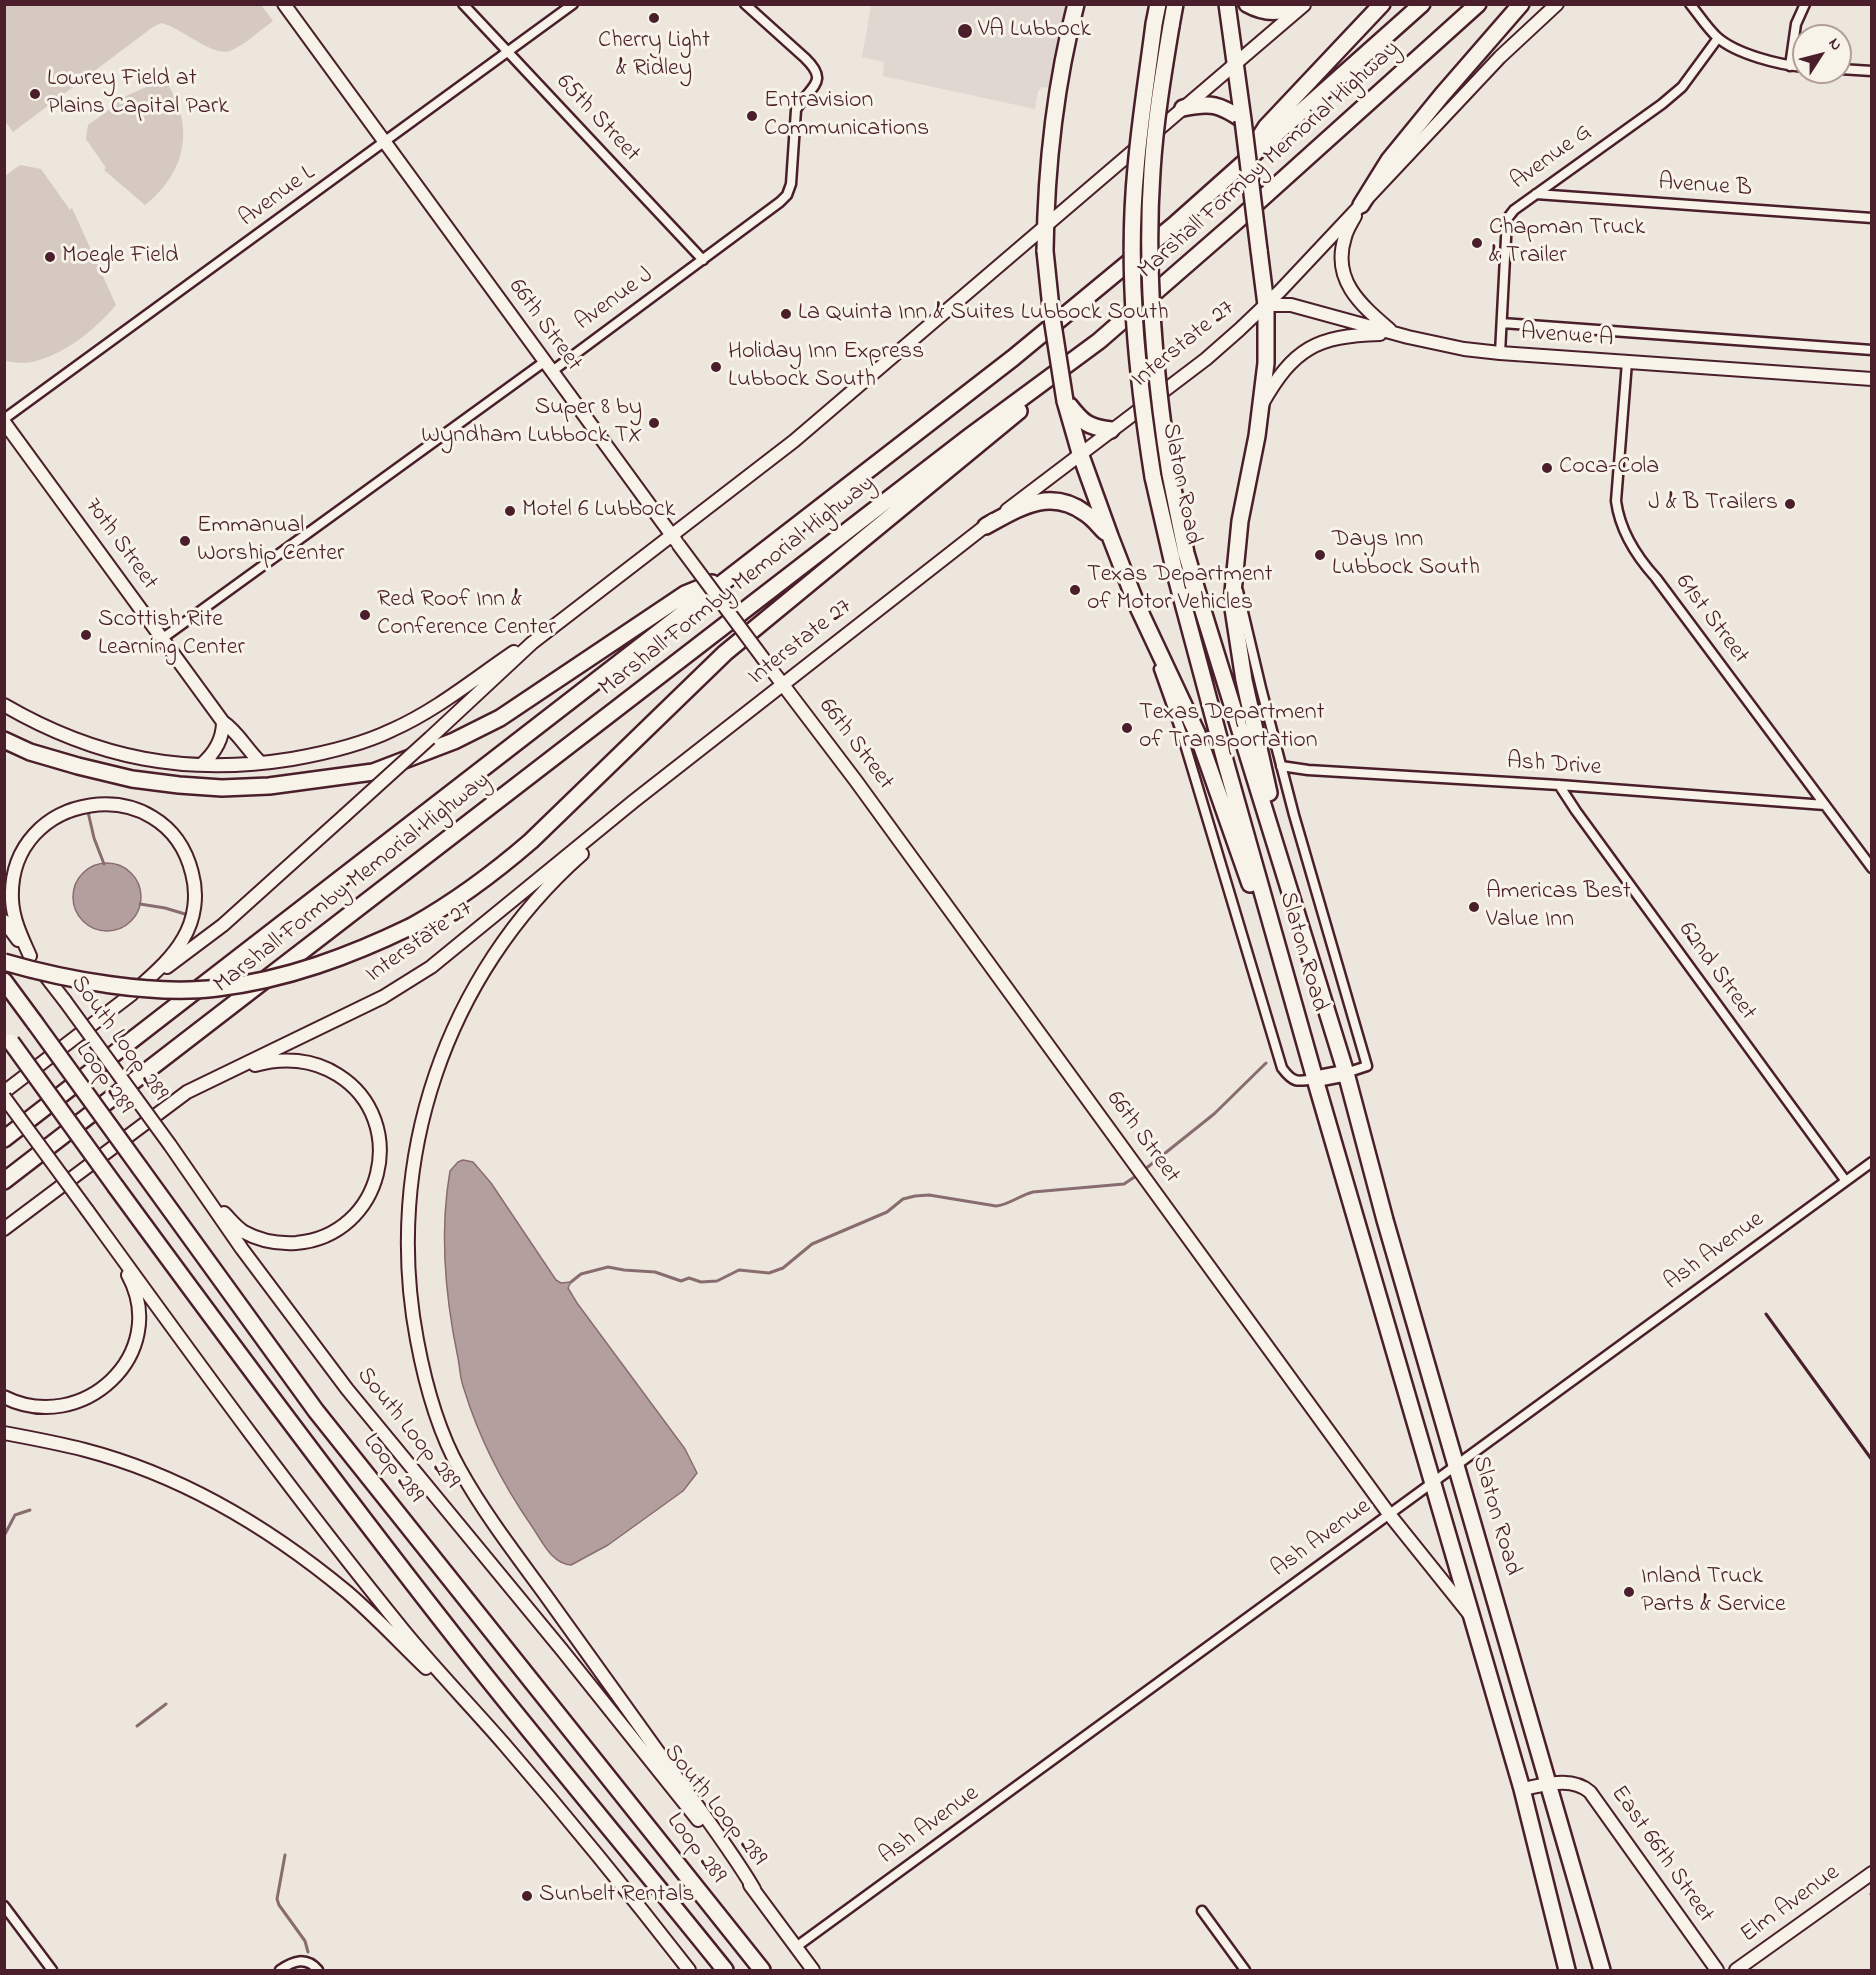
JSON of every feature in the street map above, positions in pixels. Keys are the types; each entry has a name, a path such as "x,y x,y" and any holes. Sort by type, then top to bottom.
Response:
{"highway":[{"path":"1076,4 1058,90 1051,146 1045,251 1052,318 1065,401 1080,453 1110,536 1136,603 1197,733 1286,977"},
{"name":"Slaton Road","path":"1158,4 1136,169 1133,256 1137,356 1153,477 1176,577 1286,977 1522,1790 1567,1971"},
{"name":"Slaton Road","path":"1175,4 1162,75 1152,169 1150,285 1158,394 1179,523 1201,604 1346,1073 1385,1220 1602,1971"},
{"path":"1227,4 1266,305 1266,363 1261,406 1240,521 1232,602 1280,858"},
{"path":"1247,4 1261,11 1282,12 1299,4"},
{"path":"1240,167 1266,127 1382,4"},
{"name":"Marshall Formby Memorial Highway","path":"4,1139 1012,358 1174,225 1422,4"},
{"name":"Marshall Formby Memorial Highway","path":"4,1181 951,451 1099,341 1247,213 1478,4"},
{"path":"1360,205 1389,160 1521,4"},
{"path":"1183,108 1205,103 1216,105 1242,120"},
{"path":"4,962 37,971 158,990 216,988 287,974 330,962 412,926 441,910 531,841 724,653 1000,428 1099,341"},
{"path":"1065,401 1082,422 1095,428 1111,430"},
{"path":"986,526 1021,507 1047,500 1061,502 1086,513 1110,536"},
{"path":"4,740 30,752 78,766 132,779 179,785 222,788 269,786 374,772 477,730 522,704 685,594 731,575"},
{"name":"Loop 289","path":"4,981 316,1411 762,1971"},
{"path":"8,1038 256,1378 369,1527 725,1971"},
{"path":"1315,1079 1346,1073"}],"main road":[{"name":"66th Street","path":"284,4 547,367 863,790 1389,1514"},
{"path":"4,705 53,730 101,749 146,759 192,765 236,766 302,757 360,744 391,731 445,701 521,647 549,631 675,540 1305,4"},
{"name":"Interstate 27","path":"4,1230 187,1092 383,997 431,967 782,684 1080,453 1206,359 1266,305 1500,57 1557,4"},
{"path":"1360,205 1345,237 1342,253 1345,278 1350,291 1357,300 1394,333"},
{"name":"Avenue A","path":"1266,305 1291,305 1464,349 1872,379"},
{"path":"1261,406 1278,377 1297,357 1310,348 1347,336 1394,333"},
{"name":"70th Street","path":"4,421 223,722 232,728 261,763"},
{"path":"4,1092 223,925 549,631"},
{"path":"201,765 212,754 219,742 223,732 223,722"},
{"path":"703,746 547,887 524,913 478,981 440,1061 426,1100 411,1181 407,1255 414,1326 421,1362 435,1409 459,1468 507,1544 604,1675 724,1843 754,1889"},
{"path":"30,956 14,915 12,888 18,862 38,831 59,815 84,805 115,804 144,813 171,833 181,845 194,879 194,908 190,925 182,941 127,998"},
{"name":"South Loop 289","path":"4,921 170,1145 242,1249 347,1389 562,1650 754,1889 813,1971"},
{"path":"187,1092 257,1064 278,1060 301,1061 329,1069 345,1079 371,1109 377,1125 379,1168 369,1196 348,1222 320,1238 285,1244 255,1237 242,1230 204,1195"},
{"path":"4,1097 291,1488 352,1567 421,1652 504,1744 651,1921 689,1971"},
{"path":"4,1397 17,1403 43,1408 68,1406 94,1394 122,1370 135,1343 139,1315 131,1280 112,1245"},
{"path":"4,1433 87,1450 132,1466 183,1487 263,1530 313,1565 370,1613 504,1744"},
{"path":"1389,1514 1472,1619"},
{"name":"East 66th Street","path":"1522,1790 1569,1782 1590,1792 1717,1971"},
{"name":"Elm Avenue","path":"1736,1971 1872,1873"}],"street":[{"name":"65th Street","path":"463,4 703,260"},
{"name":"Avenue L","path":"4,421 573,4"},
{"name":"Avenue J","path":"163,638 547,367 703,260 787,195 791,184 796,110 801,100 818,80 818,74 806,58 745,4"},
{"path":"1690,4 1718,38 1737,50 1790,66 1796,24 1805,4"},
{"name":"Avenue G","path":"1500,353 1507,219 1514,210 1662,104 1682,87 1718,38"},
{"path":"1852,70 1872,71"},
{"name":"Avenue B","path":"1536,194 1872,218"},
{"name":"Avenue A","path":"1502,323 1872,351"},
{"name":"61st Street","path":"1627,362 1616,501 1623,533 1643,564 1656,578 1872,868"},
{"name":"Slaton Road","path":"1235,574 1242,612 1281,766 1367,1066 1346,1073"},
{"path":"1136,603 1181,731 1282,1068 1288,1077 1298,1082 1315,1079"},
{"name":"Ash Drive","path":"1281,766 1308,770 1559,785 1825,805"},
{"name":"62nd Street","path":"1559,785 1722,1014 1845,1180"},
{"name":"Ash Avenue","path":"796,1947 1872,1162"},
{"path":"4,1906 52,1971"},
{"path":"1202,1911 1245,1971"},
{"path":"280,1971 296,1961 312,1964 318,1971"}],"shaded area":[{"name":"Lowrey Field at Plains Capital Park","path":"4,5 261,5 273,21 241,45 223,52 214,50 161,23 13,132 5,121"},
{"name":"VA Lubbock","path":"871,5 1069,5 1052,88 1042,87 1038,91 1035,109 883,76 884,62 862,57"},
{"path":"164,79 174,96 180,113 183,130 182,146 178,162 170,178 145,205 104,170 106,168 86,139 88,125 117,104 115,101"},
{"name":"Moegle Field","path":"20,165 41,169 70,210 72,208 116,305 78,340 56,354 25,363 4,361 5,176"},
{"path":"107,863 120,866 131,873 138,884 141,897 138,910 131,921 120,928 107,931 94,928 83,921 76,910 73,897 76,884 83,873 94,866"},
{"path":"463,1160 473,1162 491,1183 556,1280 561,1283 571,1282 568,1288 577,1303 685,1449 697,1473 683,1491 608,1545 571,1565 564,1564 552,1556 510,1493 484,1442 463,1385 450,1311 444,1242 450,1171"}],"waterway":[{"path":"88,812 94,838 104,864"},
{"path":"140,904 185,914"},
{"path":"1144,1170 1214,1114 1266,1063"},
{"path":"571,1282 581,1274 608,1267 655,1272 681,1281 689,1278 701,1282 717,1281 739,1270 769,1273 783,1268 812,1244 887,1212 903,1199 929,1195 996,1206 1033,1192 1124,1184 1136,1176"},
{"path":"4,1536 15,1515 30,1510"},
{"path":"137,1726 166,1704"},
{"path":"285,1855 277,1899 305,1941 308,1952"}],"railway":[{"path":"1766,1314 1872,1460"}],"place":[{"name":"Cherry Light & Ridley","path":"654,18"},
{"name":"VA Lubbock","path":"965,31"},
{"name":"Lowrey Field at Plains Capital Park","path":"35,94"},
{"name":"Entravision Communications","path":"752,116"},
{"name":"Chapman Truck & Trailer","path":"1477,243"},
{"name":"Moegle Field","path":"50,257"},
{"name":"La Quinta Inn & Suites Lubbock South","path":"786,314"},
{"name":"Holiday Inn Express Lubbock South","path":"716,367"},
{"name":"Super 8 by Wyndham Lubbock TX","path":"654,423"},
{"name":"Coca-Cola","path":"1547,468"},
{"name":"J & B Trailers","path":"1790,504"},
{"name":"Motel 6 Lubbock","path":"510,511"},
{"name":"Emmanual Worship Center","path":"185,541"},
{"name":"Days Inn Lubbock South","path":"1320,555"},
{"name":"Texas Department of Motor Vehicles","path":"1075,590"},
{"name":"Red Roof Inn & Conference Center","path":"365,615"},
{"name":"Scottish Rite Learning Center","path":"86,635"},
{"name":"Texas Department of Transportation","path":"1127,728"},
{"name":"Americas Best Value Inn","path":"1474,907"},
{"name":"Inland Truck Parts & Service","path":"1629,1592"},
{"name":"Sunbelt Rentals","path":"527,1896"}]}
